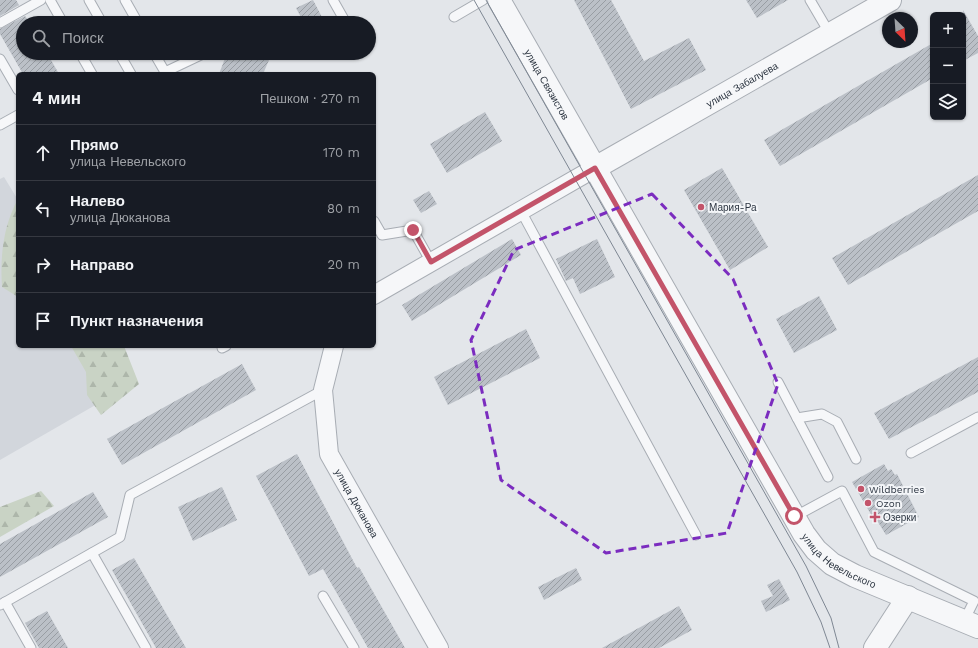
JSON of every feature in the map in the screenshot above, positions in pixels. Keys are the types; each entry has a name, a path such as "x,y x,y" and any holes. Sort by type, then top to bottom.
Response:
{"street":[{"name":"улица Связистов","path":"499,0 595,168"},
{"name":"улица Забалуева","path":"595,168 890,0"},
{"path":"376,294 595,168"},
{"name":"улица Невельского","path":"595,168 794,516 816,550 832,564 855,576 971,624"},
{"name":"улица Дюканова","path":"334,348 323,390 329,454 439,648"},
{"path":"875,648 908,597"}],"lane":[{"path":"0,23 41,0"},
{"path":"50,0 59,16"},
{"path":"89,0 98,16"},
{"path":"125,0 134,16"},
{"path":"333,0 342,16"},
{"path":"454,17 484,0"},
{"path":"810,0 830,34"},
{"path":"0,59 16,87"},
{"path":"84,60 91,72"},
{"path":"123,60 130,72"},
{"path":"157,60 163,72"},
{"path":"165,72 190,60"},
{"path":"0,124 16,116"},
{"path":"521,210 696,535"},
{"path":"376,225 382,236 413,230 431,262"},
{"path":"778,382 828,477"},
{"path":"31,648 3,604 120,537 130,494 323,390"},
{"path":"797,418 822,414 836,422 856,459"},
{"path":"911,453 978,417"},
{"path":"794,516 842,491 874,552 974,601 971,624"},
{"path":"92,553 146,648"},
{"path":"323,596 354,648"}],"highlighted area":[{"path":"652,194 733,279 778,384 727,533 606,553 501,480 471,340 514,250"}],"shaded area":[{"path":"4,177 16,197 16,348 90,348 118,392 0,460 0,179"}],"green space":[{"path":"16,203 16,296 2,287 1,275 2,253 6,231"},
{"path":"72,348 125,348 139,384 101,415 87,395 86,372"},
{"path":"41,491 54,506 0,537 0,507"}],"building":[{"path":"0,0 16,0 19,5 0,16"},
{"path":"313,0 321,16 300,16 296,8"},
{"path":"574,0 611,0 644,61 689,38 706,70 631,109"},
{"path":"746,0 788,0 757,18"},
{"path":"966,15 978,36 978,53 966,59"},
{"path":"16,21 16,60 51,60 58,72 22,72 0,34 0,29"},
{"path":"930,45 930,80 780,166 764,140"},
{"path":"224,60 269,60 264,72 220,72"},
{"path":"485,112 502,141 447,173 430,144"},
{"path":"722,168 768,247 730,270 684,190"},
{"path":"978,175 978,211 848,285 832,258"},
{"path":"429,191 437,204 421,213 413,200"},
{"path":"512,239 521,255 412,321 402,305"},
{"path":"597,239 615,277 580,294 573,278 566,281 556,259"},
{"path":"819,296 837,330 794,353 776,319"},
{"path":"526,329 540,358 448,405 434,377"},
{"path":"978,357 978,392 889,439 874,413"},
{"path":"242,364 256,390 122,465 107,439"},
{"path":"297,454 357,568 359,567 405,648 368,648 323,569 309,576 256,476"},
{"path":"884,464 888,471 891,469 895,475 897,474 919,517 886,535 878,522 876,523 852,482"},
{"path":"222,487 237,520 193,541 178,507"},
{"path":"93,492 108,517 0,577 0,544"},
{"path":"134,558 186,648 156,648 112,570"},
{"path":"576,568 582,580 544,600 538,587"},
{"path":"779,579 790,600 766,612 761,601 773,596 767,585"},
{"path":"679,606 692,630 659,648 602,648"},
{"path":"47,611 68,648 39,648 25,623"}],"tram line":[{"path":"474,0 797,572 821,622 830,648"},
{"path":"486,0 806,566 831,618 839,648"}],"place":[{"name":"Мария-Ра","path":"701,207"},
{"name":"Wildberries","path":"861,489"},
{"name":"Ozon","path":"868,503"},
{"name":"Озерки","path":"875,517"}],"route":[{"path":"413,230 431,262 595,168 794,516"}]}
